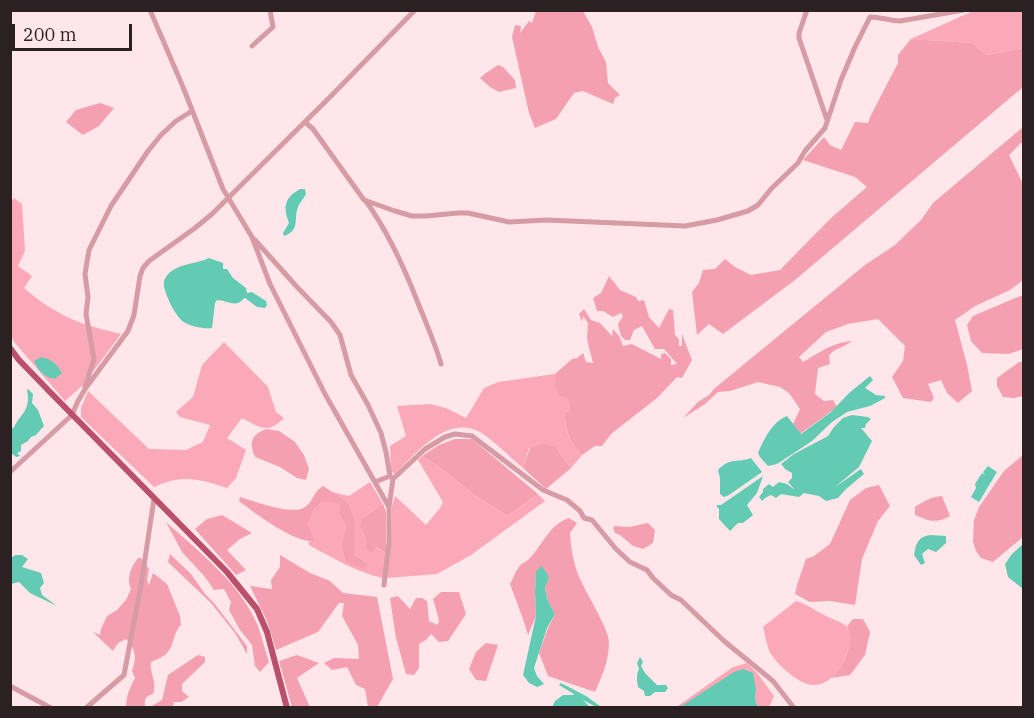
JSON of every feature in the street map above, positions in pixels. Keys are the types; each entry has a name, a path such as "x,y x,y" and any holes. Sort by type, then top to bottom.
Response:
{"main road":[{"path":"10,348 72,415 227,572 257,609 267,632 287,708"}],"street":[{"path":"150,10 228,198 252,237 270,284 292,330 341,424 389,507"},
{"path":"252,46 273,27 270,10"},
{"path":"10,472 72,415 85,389 128,331 134,315 143,267 154,256 195,228 228,198 415,10"},
{"path":"807,10 799,38 827,120"},
{"path":"364,200 412,216 468,213 509,222 547,220 685,226 748,211 758,205 798,163 804,151 825,128 841,80 870,17 900,21 959,11"},
{"path":"85,389 94,359 86,314 88,297 85,274 89,250 111,206 148,151 176,121 192,111"},
{"path":"305,122 313,129 378,217 409,280 441,364"},
{"path":"252,237 331,322 340,335 351,375 381,433 391,477 389,543 384,585"},
{"path":"375,482 391,477 425,449 445,437 455,434 472,436 543,490 567,500 580,511 584,518 592,520 630,562 647,570 671,595 681,600 724,641 773,681 794,708"},
{"path":"86,708 124,675 154,499"},
{"path":"10,686 51,708"}],"shaded area":[{"path":"536,11 583,11 606,62 608,83 620,95 615,98 613,104 583,91 574,93 556,119 535,128 529,113 512,37 515,25 521,26 520,33 529,21 532,23"},
{"path":"973,11 1023,11 1023,48 987,55 972,43 911,39"},
{"path":"911,39 972,43 987,55 1023,48 1023,87 795,280 723,334 709,324 697,335 692,292 699,283 703,270 715,269 725,259 751,275 780,270 831,218 867,187 855,177 803,160 824,137 830,145 841,150 855,122 868,123 898,63 898,55"},
{"path":"498,65 503,67 515,80 516,88 499,92 480,78"},
{"path":"100,103 114,108 99,126 83,135 66,122 76,110"},
{"path":"1023,127 1023,141 1009,155 1023,184 1023,280 1010,290 975,306 955,320 972,391 958,403 947,393 941,380 928,384 934,398 931,402 903,398 892,377 903,361 905,346 878,319 848,324 826,332 799,357 803,362 832,346 852,341 831,353 830,364 818,368 815,394 824,401 833,400 837,407 800,434 793,424 800,409 789,393 780,387 758,382 730,391 718,392 705,404 683,418 698,402 865,265 895,245 921,220 933,203"},
{"path":"300,189 305,189 306,194 298,207 295,227 293,231 284,236 283,233 289,223 286,203"},
{"path":"14,198 22,204 25,251 18,266 32,276 24,288 68,318 121,334 83,385 65,401 11,336 10,202"},
{"path":"209,258 223,263 223,269 227,269 233,278 246,288 247,293 252,292 266,301 265,308 257,307 245,298 239,303 217,300 212,328 187,324 181,319 167,297 164,281 169,273 178,267"},
{"path":"609,276 620,290 636,297 638,301 644,300 649,317 659,328 669,309 673,310 675,335 679,339 679,346 682,346 682,334 692,360 682,378 677,377 657,398 611,434 602,446 595,446 582,455 569,435 565,412 569,411 570,404 566,397 560,396 555,385 555,374 572,359 583,353 586,362 593,363 587,339 588,323 583,316 582,322 579,314 584,309 591,320 600,323 612,336 613,329 623,346 632,344 661,359 661,354 665,353 671,359 671,365 677,364 664,349 655,349 642,326 634,330 630,340 625,340 621,336 618,324 623,316 621,313 613,317 603,311 597,311 593,298 601,293"},
{"path":"1023,296 1023,349 1009,354 982,353 971,341 967,325 973,316"},
{"path":"224,342 268,387 276,412 284,418 273,426 263,428 242,418 227,438 246,450 236,478 227,488 190,479 174,480 154,487 81,417 81,408 88,391 149,449 186,450 203,442 210,425 180,417 176,412 193,397 202,365"},
{"path":"41,357 53,362 62,373 55,379 44,375 34,361"},
{"path":"1019,362 1023,362 1023,396 1003,397 997,386 997,378"},
{"path":"555,374 570,404 569,411 565,412 569,436 582,455 571,468 556,447 529,448 523,468 480,432 468,428 456,428 433,438 395,474 391,471 390,446 406,436 397,406 430,404 446,408 466,418 484,388 498,382"},
{"path":"870,376 873,380 865,388 885,398 870,406 847,412 832,422 812,441 777,464 768,466 760,457 758,453 766,437 782,419 787,416 801,434 831,412"},
{"path":"28,389 33,394 32,403 38,410 44,426 36,435 21,445 21,451 17,453 20,456 16,457 11,453 11,429 27,407"},
{"path":"852,415 871,419 865,428 861,428 872,441 859,467 835,487 861,469 864,474 838,498 826,501 819,496 804,493 799,497 781,494 776,498 771,495 762,501 759,497 769,484 773,487 779,482 795,490 788,482 792,478 792,473 781,464 794,454 828,436 843,418"},
{"path":"267,429 279,431 295,442 304,455 309,469 306,480 297,478 280,467 255,457 252,447 253,439 258,433"},
{"path":"455,439 472,439 538,494 507,516 422,456 439,445"},
{"path":"541,444 556,447 571,468 546,489 523,468 530,448"},
{"path":"1023,455 1023,537 993,562 981,558 973,542 974,520 979,507 1004,471"},
{"path":"422,456 507,516 538,494 545,501 471,555 437,574 386,578 391,545 392,506 395,496 426,525 443,502 418,460"},
{"path":"751,458 762,472 729,495 724,497 720,494 718,470 730,462"},
{"path":"988,466 997,472 979,502 971,497 976,488 975,484 982,473 985,475 983,472"},
{"path":"763,476 757,493 747,505 753,515 743,523 738,523 730,531 719,519 717,505 721,505"},
{"path":"370,482 383,504 361,519 361,525 367,540 386,553 383,578 345,564 309,545 308,542 313,541 308,524 314,510 322,502 334,502 340,506 340,515 346,526 341,545 345,561 367,563 354,554 354,517 348,502 332,492 349,496"},
{"path":"879,485 890,506 878,521 862,559 855,605 830,601 810,602 795,594 806,559 830,544 850,500 866,488"},
{"path":"323,486 348,502 354,517 354,554 367,563 365,570 345,561 341,545 346,526 340,515 340,506 333,502 322,502 314,510 308,524 314,541 306,541 286,533 239,501 240,497 273,507 299,509 308,505"},
{"path":"942,496 950,516 933,521 915,515 915,507 934,497"},
{"path":"383,504 386,512 386,553 376,547 371,553 366,549 367,541 360,527 361,519"},
{"path":"222,515 252,533 227,550 246,570 236,575 195,529 207,519"},
{"path":"569,518 577,523 570,533 577,571 602,621 609,642 603,674 595,692 548,676 539,653 555,614 548,601 545,588 549,577 536,572 536,616 528,635 510,584 516,571 530,558 551,530"},
{"path":"166,522 218,569 250,610 258,626 269,662 260,672 255,666 252,645 229,610 231,602 224,589 214,590 182,552"},
{"path":"648,523 655,530 653,543 643,549 633,546 615,533 613,528 615,526 629,527"},
{"path":"930,535 946,536 946,543 936,552 928,549 922,554 925,563 921,565 914,555 916,547 920,539"},
{"path":"1023,544 1023,589 1008,577 1005,564"},
{"path":"170,554 191,574 214,603 247,646 247,654 235,633 211,603 168,562"},
{"path":"15,555 22,555 28,559 22,567 41,573 44,583 40,588 42,595 57,606 30,593 19,582 11,584 11,558"},
{"path":"280,555 310,573 330,581 343,593 377,597 393,679 377,707 368,707 365,689 356,685 347,667 332,670 324,663 334,658 359,659 358,645 342,616 344,603 339,603 318,632 276,650 267,621 250,586 272,589 271,580 280,567"},
{"path":"138,558 141,558 149,569 147,581 149,585 153,573 167,584 180,616 181,625 168,652 151,662 154,690 153,694 146,698 145,704 150,707 126,707 135,678 132,671 135,662 134,650 126,639 118,643 113,651 93,632 100,635 107,616 117,610 126,600 131,589 130,573"},
{"path":"542,566 549,577 545,588 548,601 555,614 547,628 534,668 544,684 537,687 529,683 523,675 536,616 536,571"},
{"path":"441,592 459,592 466,614 448,641 439,642 431,634 419,644 419,668 414,675 406,674 396,638 390,598 398,596 410,609 416,598 422,598 427,601 429,621 438,625 439,620 433,599"},
{"path":"796,601 843,624 850,633 847,654 842,664 833,677 820,684 803,682 790,674 769,651 763,627"},
{"path":"853,619 863,619 870,632 865,655 850,675 831,678 848,652 850,634 847,626"},
{"path":"486,643 498,645 486,681 476,680 469,669 476,652"},
{"path":"198,655 205,657 205,662 182,684 182,691 189,697 181,702 174,702 173,707 150,707 162,700 168,675"},
{"path":"297,655 319,663 297,678 310,707 292,707 279,661"},
{"path":"640,657 645,673 657,685 666,685 668,688 665,692 655,692 650,696 645,696 644,691 638,687 637,663"},
{"path":"747,663 774,696 769,707 758,707 755,700 756,689 675,708 733,667"},
{"path":"743,669 753,673 756,689 755,700 758,707 680,707 734,672"},
{"path":"561,683 600,706 596,707 583,700 590,707 552,707 555,701 563,695 574,694 559,685"}]}
